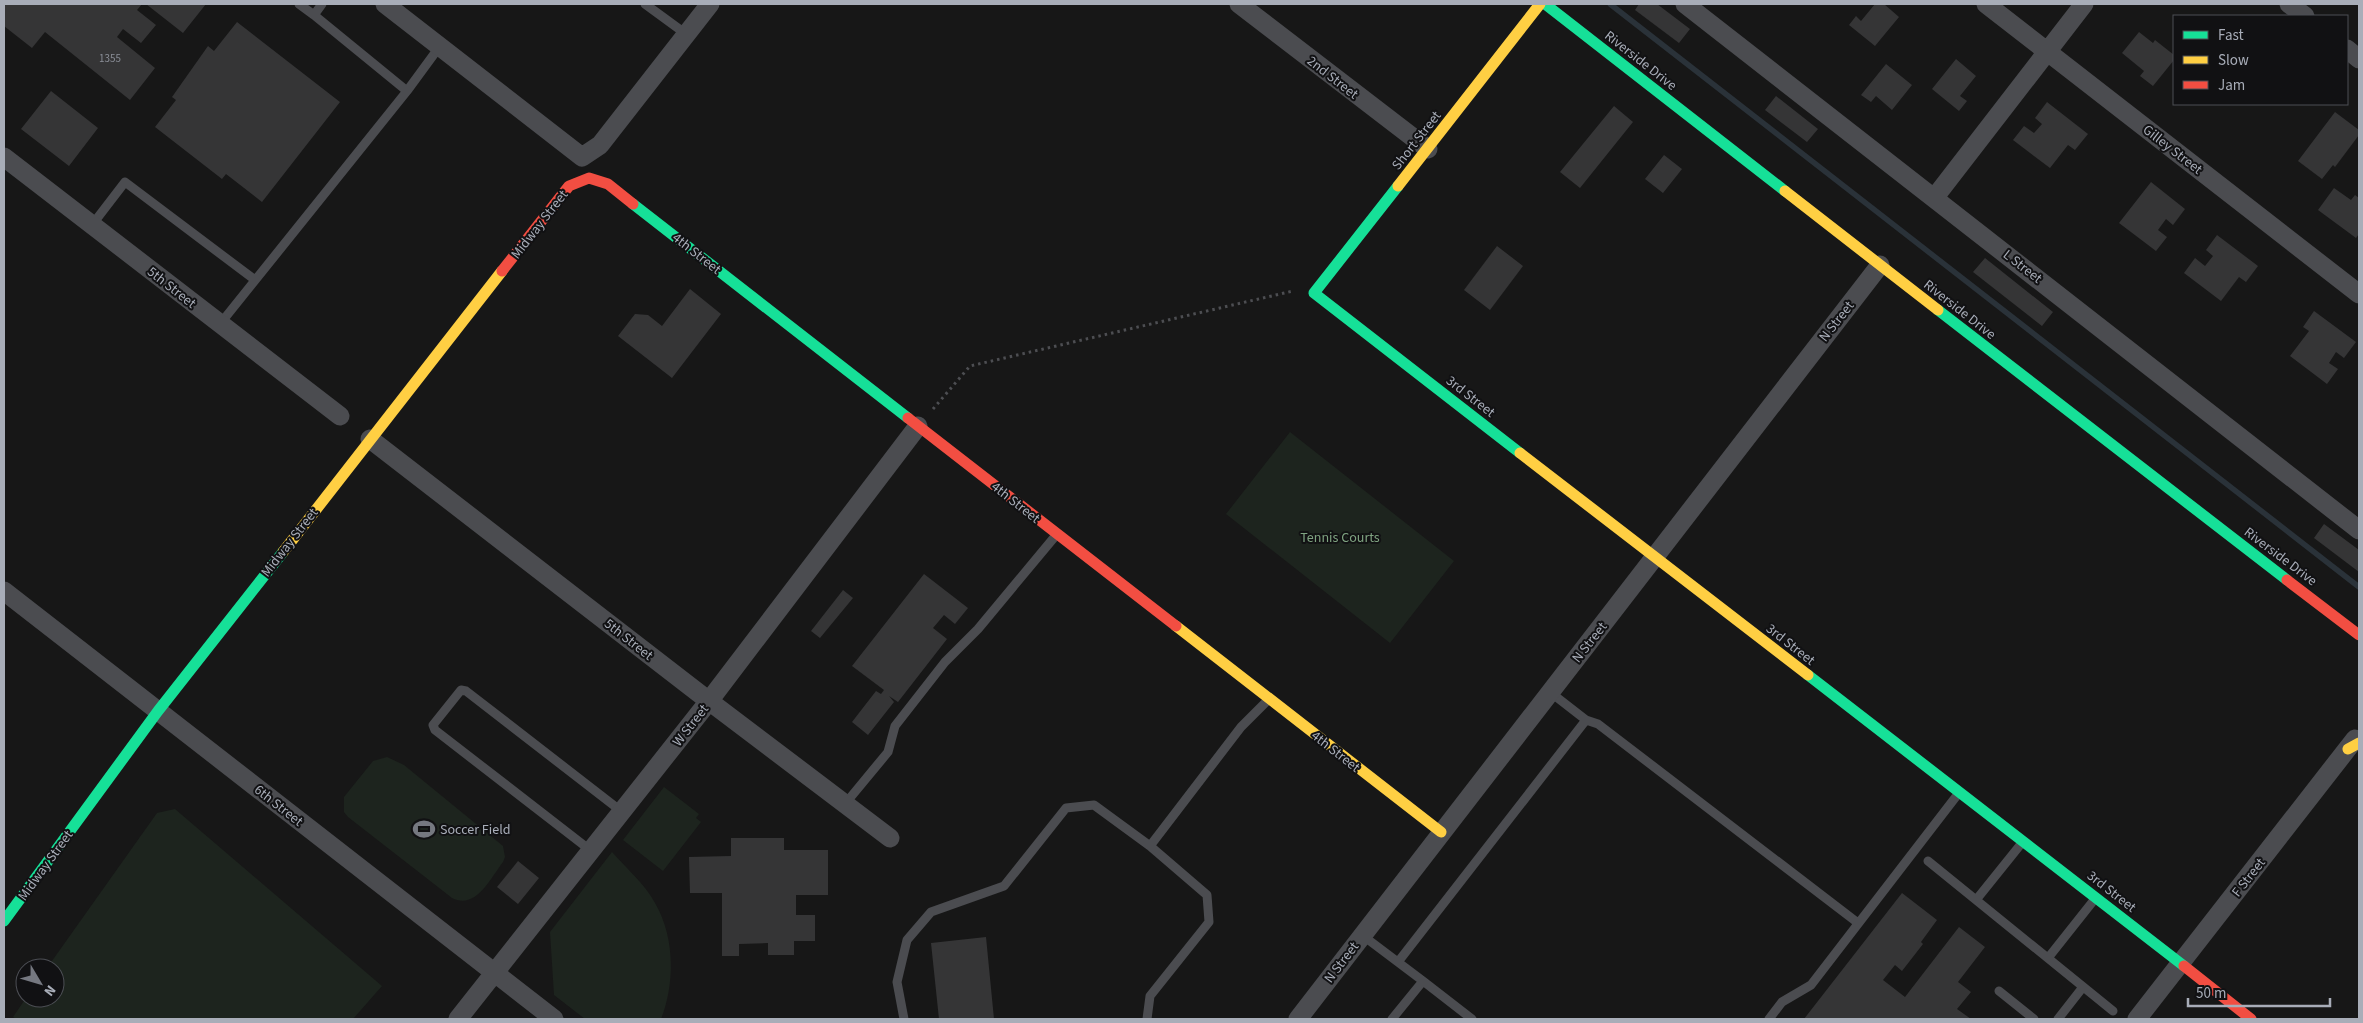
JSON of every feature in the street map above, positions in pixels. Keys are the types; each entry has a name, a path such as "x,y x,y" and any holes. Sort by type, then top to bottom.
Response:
{"street":[{"path":"385,4 582,156 600,145 710,4"},
{"name":"2nd Street","path":"1239,4 1428,149"},
{"name":"Short Street","path":"1314,293 1540,4"},
{"name":"Riverside Drive","path":"1545,4 2359,635"},
{"name":"L Street","path":"1685,4 1935,197 2359,530"},
{"name":"Gilley Street","path":"1986,4 2359,294"},
{"path":"1935,197 2084,4"},
{"path":"2289,4 2304,15"},
{"name":"5th Street","path":"4,157 340,416"},
{"name":"4th Street","path":"589,178 608,184 1441,832"},
{"name":"Midway Street","path":"4,921 158,711 569,186 589,178"},
{"name":"N Street","path":"1298,1019 1880,265"},
{"name":"3rd Street","path":"1314,293 1654,558 2180,962 2251,1019"},
{"name":"W Street","path":"458,1019 493,972 709,701 918,426"},
{"name":"5th Street","path":"370,439 890,838"},
{"name":"6th Street","path":"4,591 554,1019"},
{"name":"F Street","path":"2137,1019 2180,962 2356,742"}],"lane":[{"path":"299,4 407,91"},
{"path":"314,15 322,4"},
{"path":"645,4 686,34"},
{"path":"220,324 407,91 440,46"},
{"path":"92,225 125,182 255,280"},
{"path":"845,804 888,752 895,726 939,670 978,629 1057,534"},
{"path":"590,850 435,730 433,725 461,690 466,691 621,811"},
{"path":"1550,692 1586,720 1598,724 1858,923"},
{"path":"1150,846 1241,728 1269,699"},
{"path":"1398,962 1586,720"},
{"path":"1769,1019 1782,1002 1811,985 1959,792"},
{"path":"904,1019 897,982 907,940 931,912 1004,886 1066,808 1094,805 1150,846 1207,895 1209,922 1150,996 1147,1019"},
{"path":"1976,900 2023,842"},
{"path":"1928,861 2113,1011"},
{"path":"2048,958 2096,898"},
{"path":"1362,934 1472,1019"},
{"path":"1392,1019 1422,981"},
{"path":"2058,1019 2083,987"},
{"path":"1998,991 2034,1019"}],"path":[{"path":"918,426 970,366 1289,290 1314,293"}],"green space":[{"name":"Tennis Courts","path":"1290,432 1454,561 1390,643 1226,514"},
{"name":"Soccer Field","path":"387,757 404,765 503,846 505,857 503,862 482,891 475,896 461,901 452,898 344,812 344,797 373,761"},
{"path":"664,787 699,814 696,818 701,822 663,871 623,840"},
{"path":"175,809 382,986 353,1019 16,1019 13,1017 19,1008 65,1008 65,958 54,958 157,813"},
{"path":"612,852 641,883 662,916 669,945 671,975 666,1005 661,1019 585,1019 554,995 550,932"}],"building":[{"path":"4,4 142,4 137,10 156,25 141,43 123,29 117,37 155,68 130,100 45,32 32,48 4,26"},
{"path":"146,4 206,4 183,33"},
{"path":"1639,4 1657,4 1690,29 1679,43 1635,10"},
{"path":"1875,4 1884,4 1899,17 1875,46 1849,25 1856,16 1861,21"},
{"path":"237,22 340,102 262,202 226,174 222,179 155,127 176,100 172,97 208,46 214,51"},
{"path":"2139,32 2153,43 2155,40 2173,54 2173,61 2153,86 2140,76 2144,71 2122,53"},
{"path":"1956,59 1976,76 1960,96 1967,101 1959,111 1932,89"},
{"path":"1886,64 1912,85 1892,110 1876,96 1871,102 1861,95"},
{"path":"51,91 98,128 69,166 21,129"},
{"path":"1776,96 1818,129 1807,142 1765,110"},
{"path":"2047,102 2088,134 2075,150 2068,145 2050,168 2013,140 2024,126 2034,133 2042,124 2035,118"},
{"path":"1614,106 1633,122 1580,188 1560,172"},
{"path":"2335,112 2359,130 2359,135 2335,167 2333,165 2322,179 2298,161"},
{"path":"1664,155 1682,169 1663,193 1645,179"},
{"path":"2151,182 2185,209 2173,225 2166,219 2158,230 2167,237 2156,251 2119,223"},
{"path":"2334,188 2351,200 2355,195 2359,198 2359,234 2356,238 2318,210"},
{"path":"2217,235 2258,266 2246,282 2239,277 2221,301 2184,273 2195,258 2205,266 2213,256 2206,250"},
{"path":"1497,246 1523,266 1490,310 1464,290"},
{"path":"1985,258 2053,312 2042,326 1973,272"},
{"path":"690,289 721,314 672,378 618,336 635,314 648,315 662,326"},
{"path":"2314,311 2356,342 2344,358 2336,352 2329,363 2338,369 2327,384 2290,356 2309,331 2303,327"},
{"path":"2324,524 2359,550 2359,572 2314,538"},
{"path":"924,574 968,608 955,624 944,615 933,628 947,639 898,702 889,696 894,702 868,735 852,722 876,691 881,694 884,690 852,666"},
{"path":"843,590 853,598 820,638 811,631"},
{"path":"731,838 784,838 784,850 828,850 828,895 796,895 796,915 815,915 815,941 794,941 794,955 768,955 768,943 739,944 739,956 722,956 722,893 690,893 689,857 731,856"},
{"path":"518,861 539,878 518,904 497,887"},
{"path":"1902,893 1937,920 1921,942 1923,944 1902,971 1895,965 1883,980 1905,997 1959,927 1985,947 1958,982 1971,992 1957,1009 1971,1019 1804,1019"},
{"path":"986,937 994,1019 939,1019 931,943"}],"waterway":[{"path":"1610,4 2359,587"}],"traffic: fast":[{"path":"1545,4 1785,191"},
{"path":"1398,186 1314,293 1520,453"},
{"path":"633,204 908,418"},
{"path":"1938,310 2287,580"},
{"path":"4,921 158,711 283,552"},
{"path":"1808,675 2184,966"}],"traffic: slow":[{"path":"1398,186 1540,4"},
{"path":"1785,191 1938,310"},
{"path":"283,552 502,271"},
{"path":"1520,453 1808,675"},
{"path":"1176,626 1441,832"},
{"path":"2348,749 2359,743"}],"traffic: jam":[{"path":"502,271 569,186 589,178 608,184 633,204"},
{"path":"908,418 1176,626"},
{"path":"2287,580 2359,635"},
{"path":"2184,966 2251,1019"}],"place":[{"name":"Soccer Field","path":"424,829"}]}
